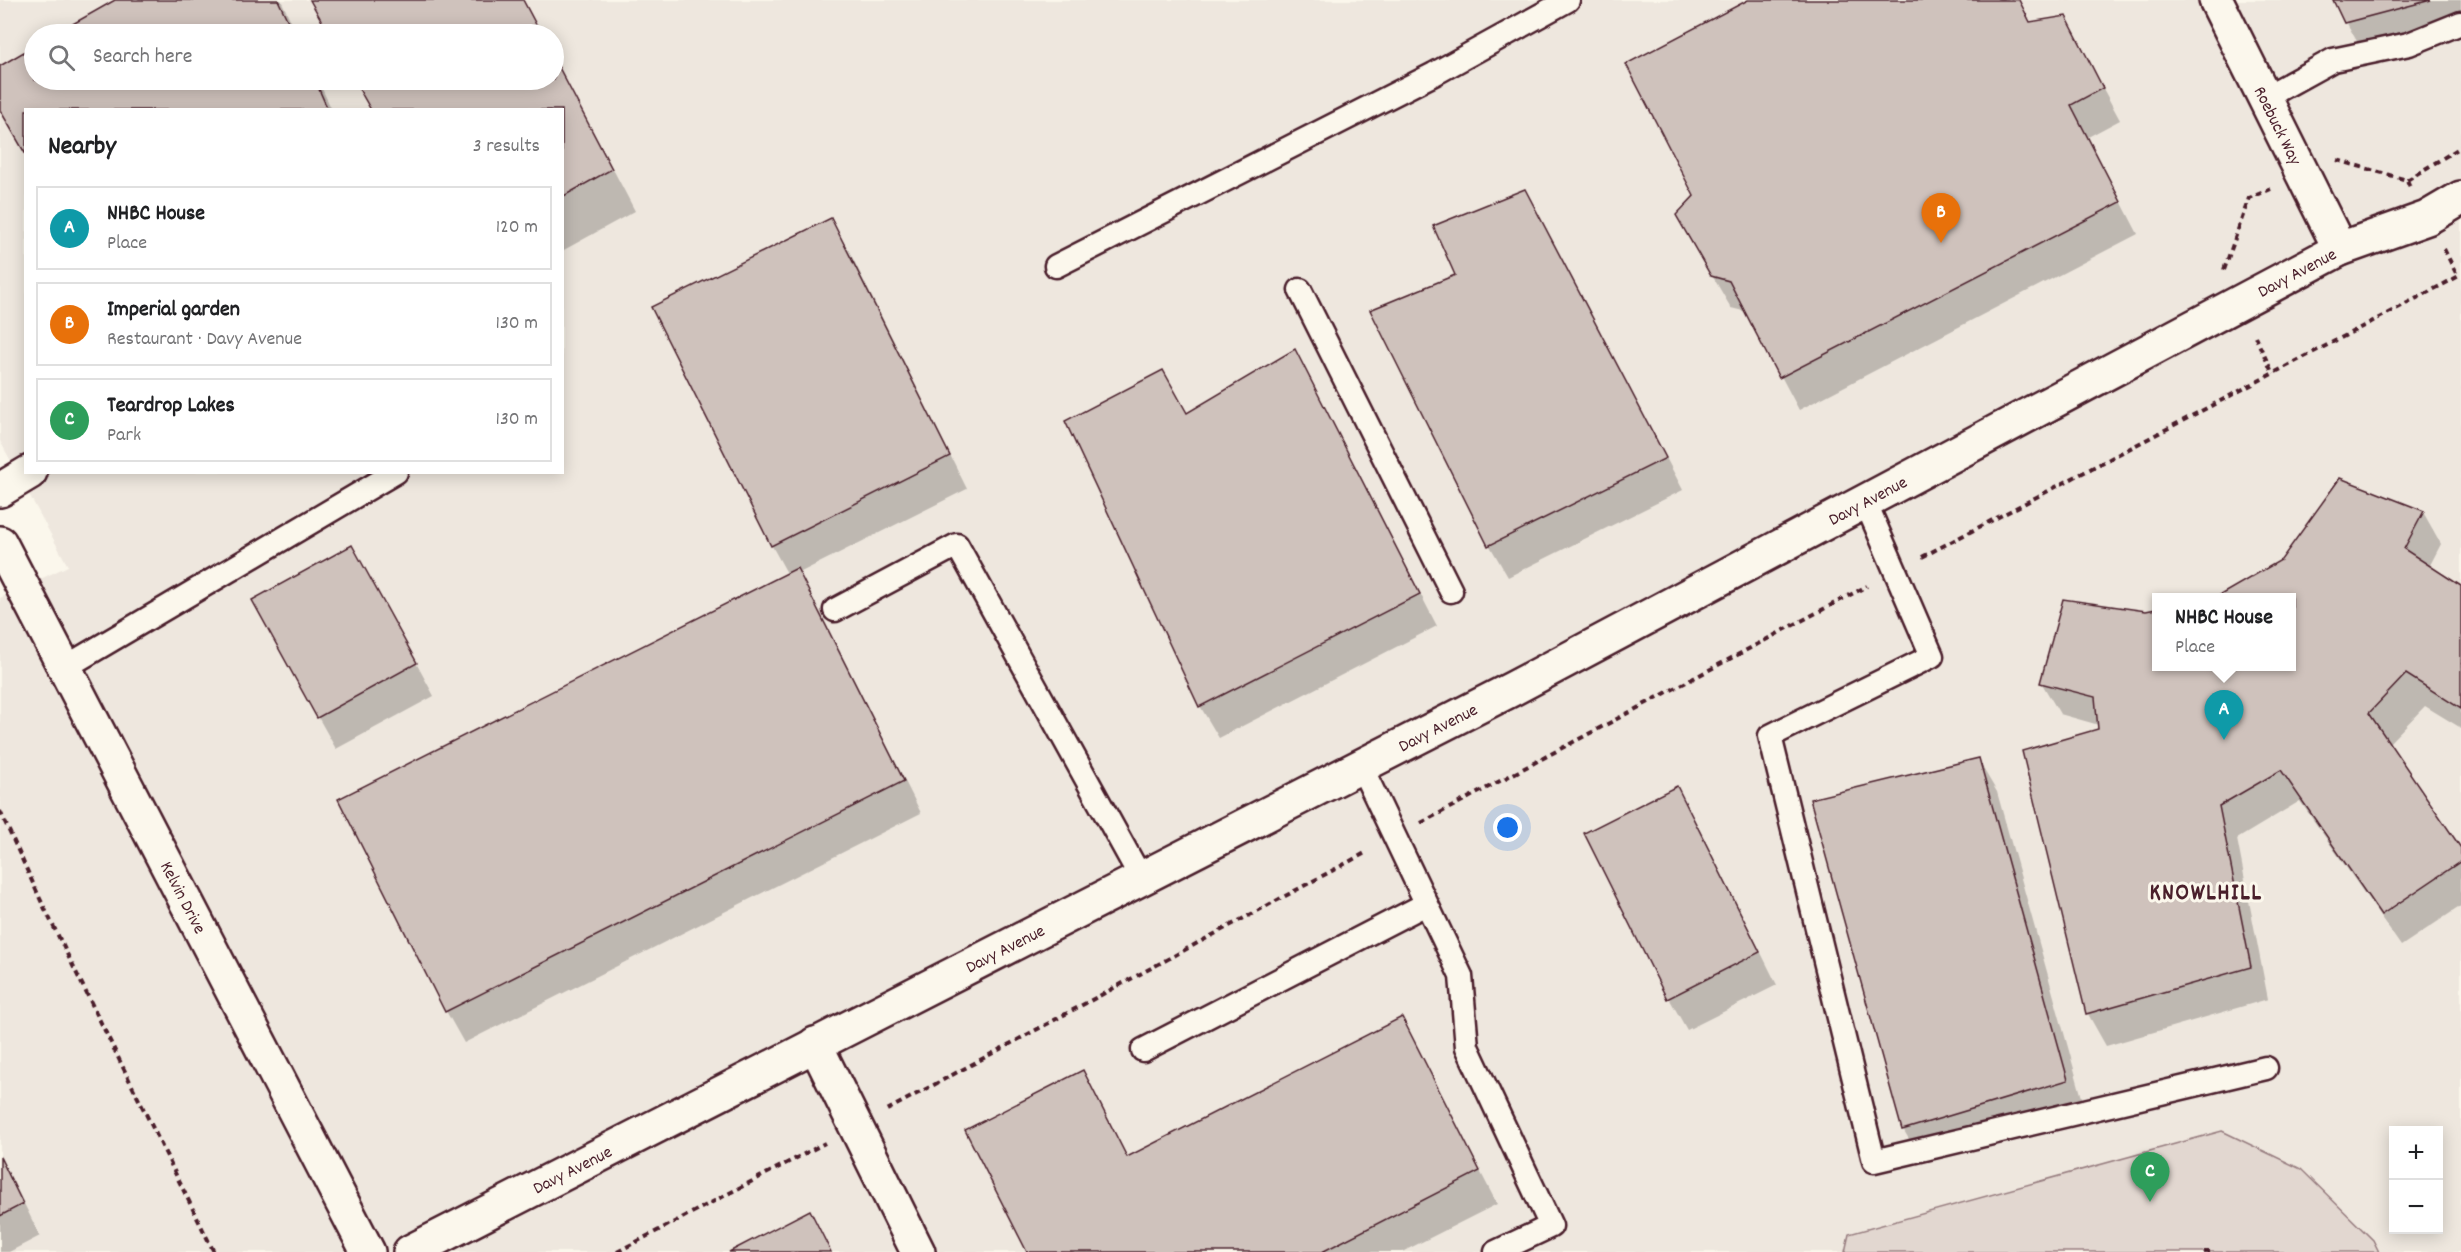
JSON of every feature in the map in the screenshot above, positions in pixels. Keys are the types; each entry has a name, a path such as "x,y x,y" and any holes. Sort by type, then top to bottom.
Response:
{"street":[{"name":"Roebuck Way","path":"2216,0 2340,249"},
{"name":"Davy Avenue","path":"410,1252 1514,688 2340,249 2427,218 2461,198"},
{"path":"0,490 27,474"},
{"name":"Kelvin Drive","path":"0,543 368,1252"},
{"path":"815,1044 918,1252"}],"lane":[{"path":"1056,266 1434,74 1568,0"},
{"path":"2264,98 2333,60 2409,44 2461,22"},
{"path":"1300,290 1451,591"},
{"path":"64,668 393,474"},
{"path":"1864,501 1932,656 1770,736 1874,1161 2266,1068"},
{"path":"835,610 957,545 1141,878"},
{"path":"1360,766 1461,976 1467,1047 1551,1226 1496,1252"},
{"path":"1143,1050 1426,904"}],"path":[{"path":"2407,180 2461,147"},
{"path":"617,1252 1895,571 2460,276 2407,180 2334,159"},
{"path":"0,811 42,903 214,1252"},
{"path":"2204,1252 2211,1252"}],"shaded area":[{"path":"0,0 2461,0 2461,1252 2379,1252 2373,1240 2222,1131 1849,1234 1845,1252 0,1252 0,598 68,566 0,441"},
{"path":"2222,1131 2301,1169 2373,1240 2379,1252 1845,1252 1849,1234"}],"building":[{"path":"115,0 278,0 289,24 73,24"},
{"path":"310,0 523,0 536,24 323,24"},
{"path":"1748,0 2019,0 2030,22 2066,16 2103,88 2071,105 2121,202 1779,378 1729,281 1711,276 1676,215 1694,196 1626,64"},
{"path":"2333,0 2431,0 2344,23"},
{"path":"24,52 24,90 319,90 327,108 24,108 24,152 0,110 0,66"},
{"path":"564,77 612,169 564,196 564,108 370,108 360,90 564,90"},
{"path":"1525,189 1666,458 1488,546 1370,310 1455,275 1433,226"},
{"path":"831,218 950,456 771,546 651,307"},
{"path":"1295,349 1420,594 1199,707 1065,421 1163,370 1187,413"},
{"path":"2340,478 2424,511 2404,549 2461,586 2461,709 2406,674 2369,713 2461,848 2461,861 2381,915 2281,770 2219,806 2251,967 2086,1014 2022,751 2098,729 2095,697 2040,683 2063,599 2146,611 2152,610 2152,671 2296,671 2296,593 2224,593 2281,560"},
{"path":"352,545 417,663 317,718 252,600"},
{"path":"797,568 904,781 445,1012 338,799"},
{"path":"1979,758 2068,1080 1902,1130 1810,799"},
{"path":"1677,786 1760,952 1667,999 1584,833"},
{"path":"1402,1017 1480,1171 1322,1252 1027,1252 965,1130 1083,1070 1127,1157"},
{"path":"0,1157 23,1204 0,1216"},
{"path":"810,1210 831,1252 729,1252"}],"place":[{"name":"Imperial garden","path":"1941,243"},
{"name":"NHBC House","path":"2224,740"},
{"name":"Teardrop Lakes","path":"2150,1202"}],"district":[{"name":"KNOWLHILL","path":"2206,891"}]}
